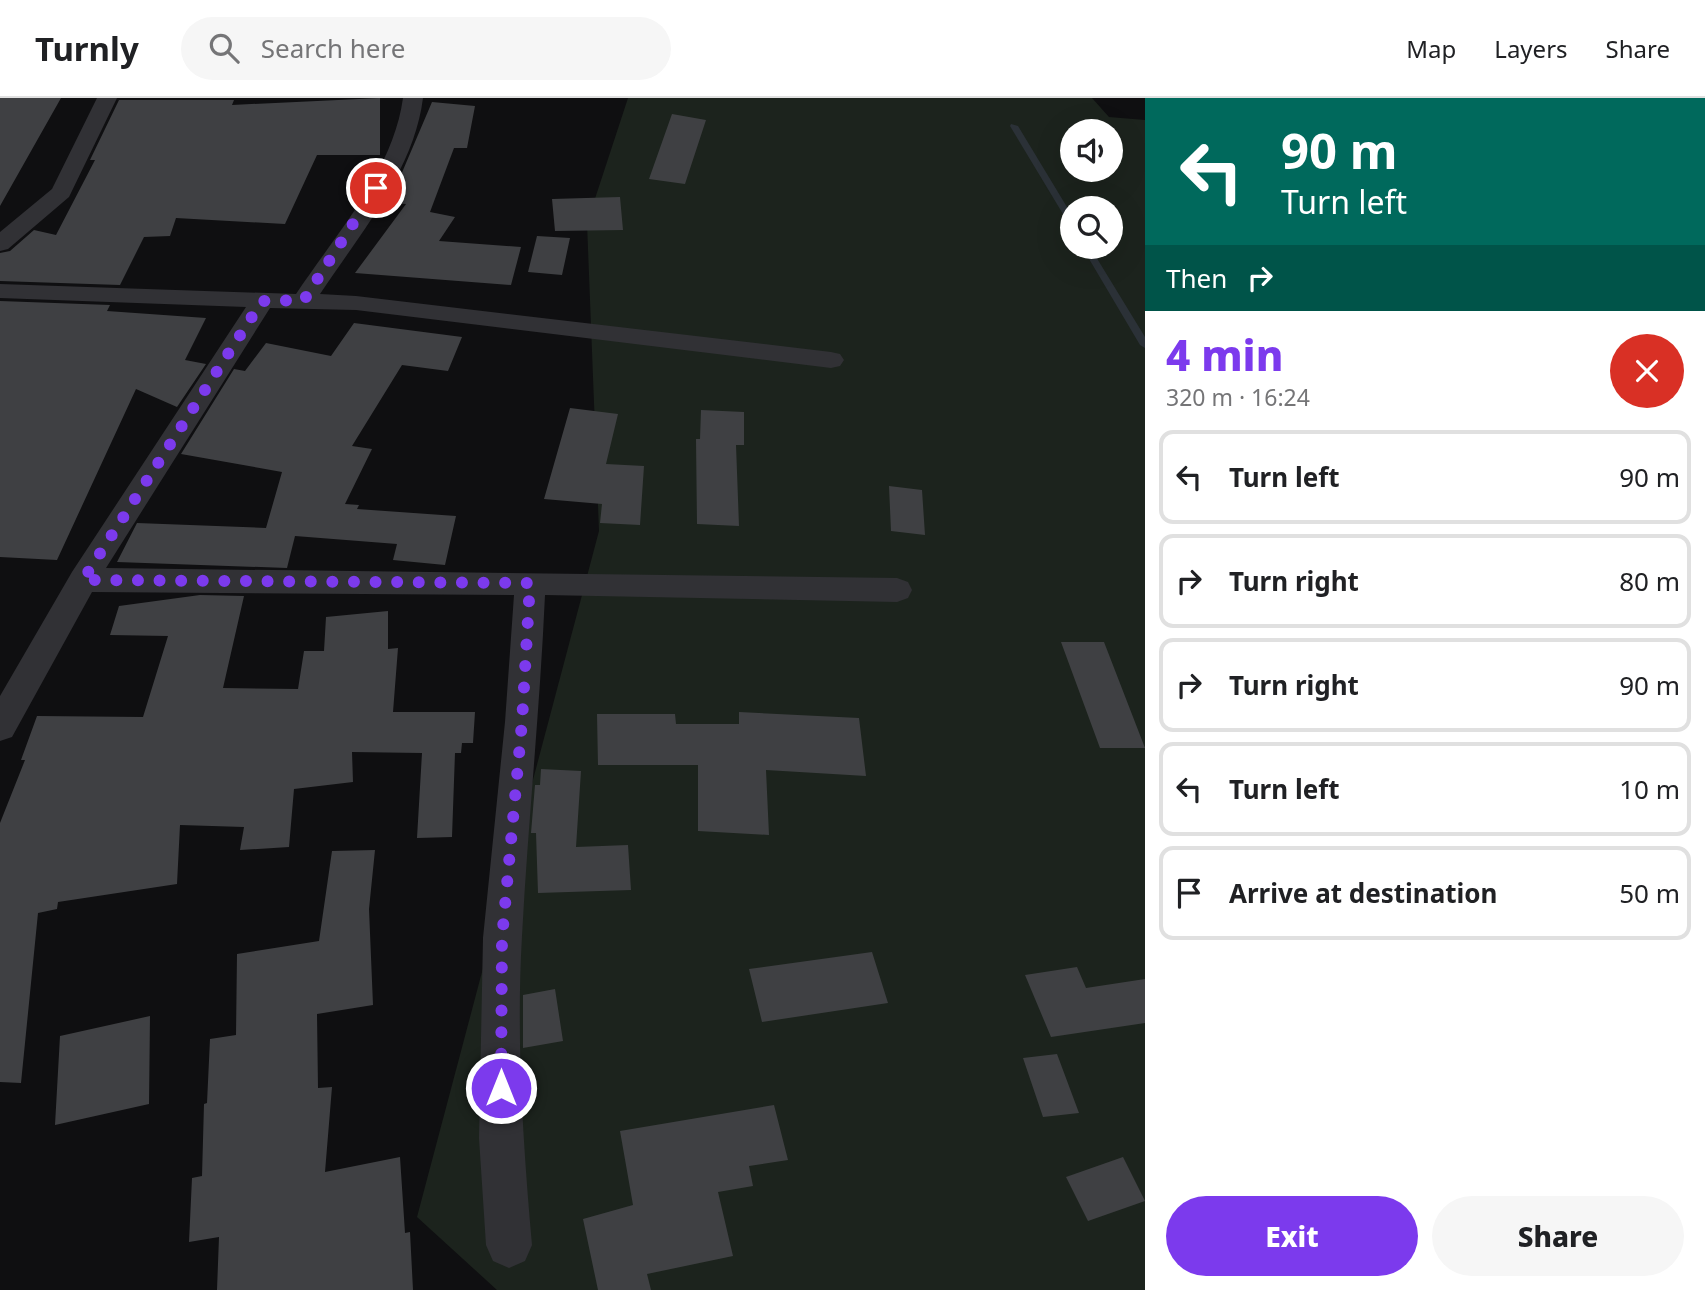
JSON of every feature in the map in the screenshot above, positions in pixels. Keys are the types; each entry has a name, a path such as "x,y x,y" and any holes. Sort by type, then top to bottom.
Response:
{"street":[{"path":"0,244 61,192 107,98"},
{"path":"304,300 391,166 414,111 412,98"},
{"path":"0,292 356,303 831,360"},
{"path":"0,727 83,580 262,301"},
{"path":"83,580 530,583 897,590"},
{"path":"509,1245 501,1138 502,938 522,722 530,583"}],"shaded area":[{"path":"628,98 1092,98 1109,117 1145,120 1145,1290 497,1290 417,1217 599,531 587,223"}],"building":[{"path":"0,98 61,98 0,206"},
{"path":"380,98 380,155 317,155 285,224 176,218 170,236 144,237 120,285 0,281 0,253 10,251 34,230 56,235 95,160 90,160 119,100 234,100 232,105"},
{"path":"432,102 475,106 467,148 454,148 430,212 455,217 439,241 521,247 511,285 355,273 406,204 389,203"},
{"path":"672,114 706,120 685,184 649,179"},
{"path":"620,197 623,230 555,231 552,199"},
{"path":"537,236 570,238 562,275 528,272"},
{"path":"0,301 110,305 107,311 206,318 185,360 206,364 177,407 136,389 57,560 0,557"},
{"path":"354,323 462,337 448,371 402,365 352,446 372,449 345,504 359,505 357,509 456,516 445,565 393,560 397,544 295,536 287,568 117,562 137,523 266,528 282,472 181,454 234,369 245,371 266,343 331,356"},
{"path":"570,408 618,414 606,464 644,466 640,525 600,523 602,504 544,499"},
{"path":"701,410 744,412 744,445 736,445 739,526 697,524 696,439 700,439"},
{"path":"889,486 922,490 925,535 891,531"},
{"path":"200,595 244,596 223,688 298,689 304,651 324,651 326,617 388,611 388,649 398,648 393,712 475,712 473,743 462,743 461,753 455,753 452,837 417,838 422,753 352,752 353,782 294,789 289,847 240,850 244,827 180,825 177,884 58,902 57,909 38,913 21,1083 0,1082 0,823 25,760 21,760 37,716 143,717 168,636 110,635 119,606"},
{"path":"1061,642 1104,642 1145,748 1100,748"},
{"path":"739,712 859,718 866,776 766,770 769,835 698,831 698,765 598,765 597,714 675,714 676,724 739,724"},
{"path":"541,769 581,771 576,847 628,845 631,890 538,893 536,833 531,833 535,785 540,785"},
{"path":"375,850 369,909 373,1005 317,1014 318,1088 332,1087 325,1172 400,1157 405,1233 410,1232 413,1290 217,1290 219,1237 189,1242 192,1178 202,1176 204,1104 207,1103 210,1039 236,1035 237,954 319,941 332,851"},
{"path":"872,952 888,1003 762,1022 749,969"},
{"path":"1077,967 1086,988 1145,979 1145,1023 1051,1037 1025,975"},
{"path":"555,989 563,1041 523,1048 523,995"},
{"path":"150,1016 149,1104 55,1125 60,1036"},
{"path":"1057,1054 1079,1113 1043,1117 1023,1058"},
{"path":"774,1105 788,1160 749,1166 753,1186 718,1192 733,1256 647,1274 651,1290 598,1290 583,1219 633,1205 620,1131"},
{"path":"1123,1157 1145,1201 1088,1221 1066,1177"}],"waterway":[{"path":"1014,126 1060,202"},
{"path":"1093,259 1145,345"}],"route":[{"path":"376,188 304,300 262,301 83,580 530,583 522,722 502,938 501,1088"}]}
